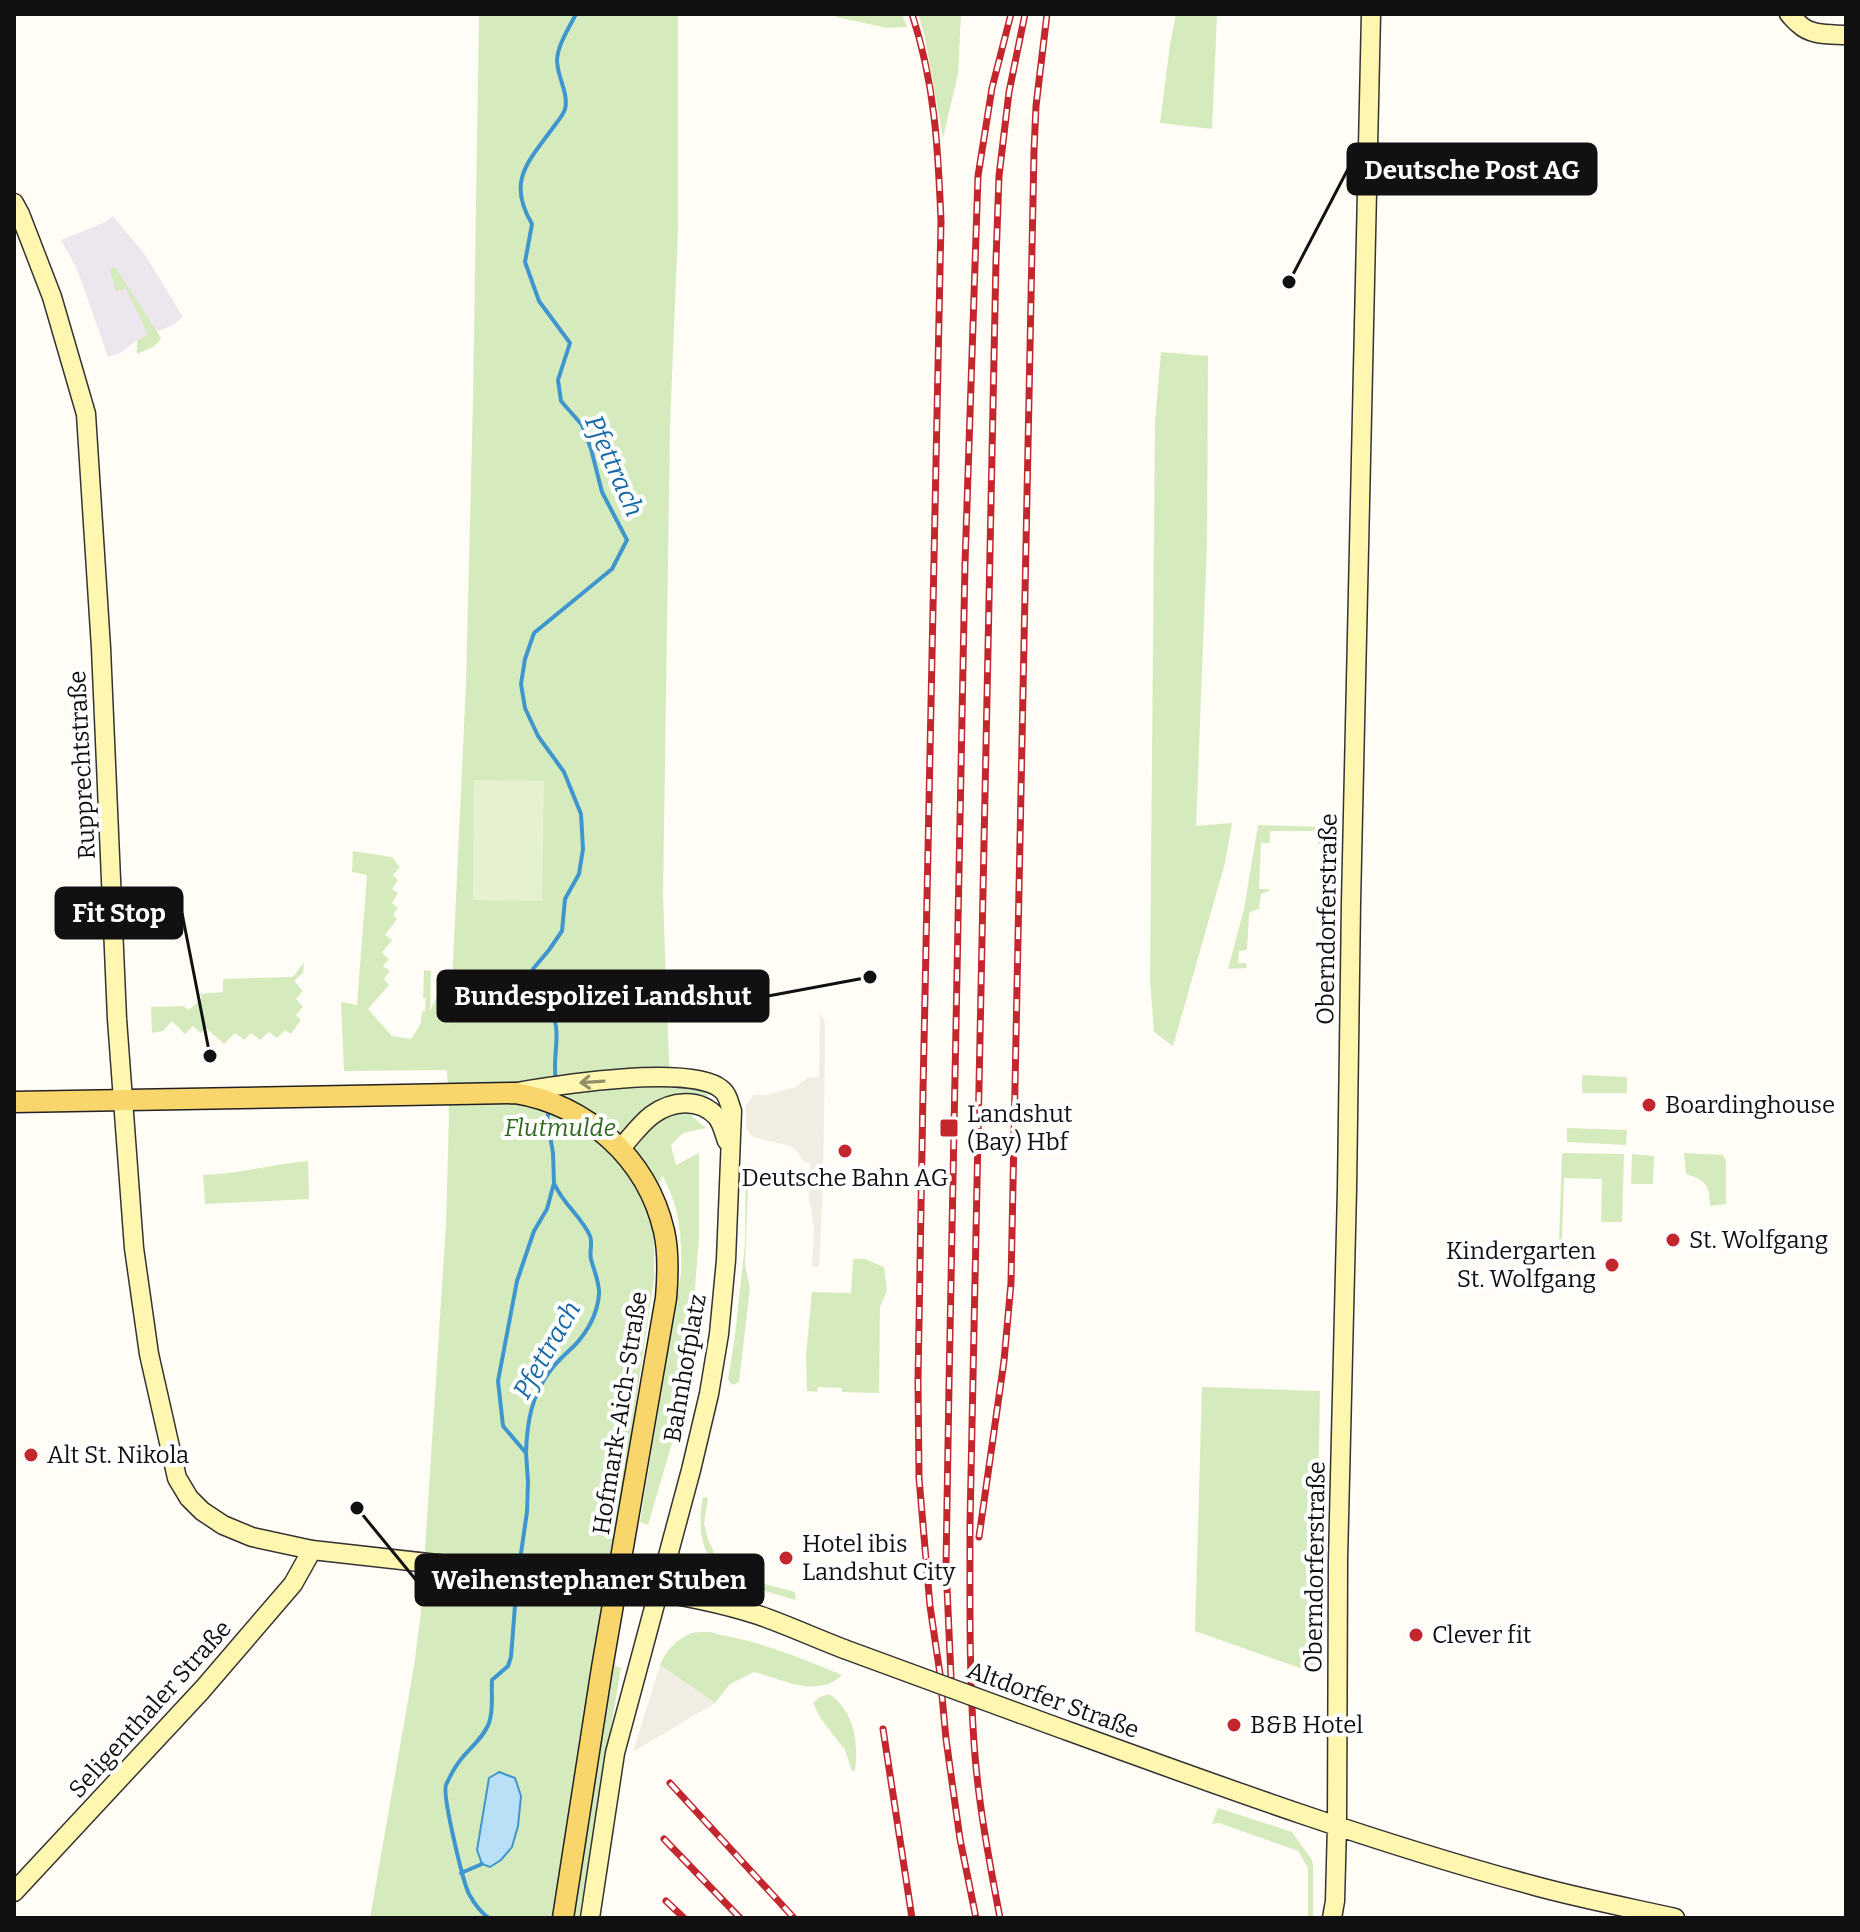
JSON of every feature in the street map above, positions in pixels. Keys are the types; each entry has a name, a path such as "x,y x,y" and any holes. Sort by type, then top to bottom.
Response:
{"main road":[{"name":"Oberndorferstraße","path":"1332,1918 1337,1825 1338,1560 1350,919 1371,14"},
{"path":"1791,14 1801,26 1811,31 1846,35"},
{"name":"Rupprechtstraße","path":"14,203 52,297 86,414 117,1019 134,1248 150,1362 177,1478"},
{"name":"Bahnhofplatz","path":"515,1093 568,1083 694,1078 721,1088 727,1094 732,1111 729,1218 719,1334 704,1418 658,1592"},
{"name":"Hofmark-Aich-Straße","path":"14,1102 515,1093 534,1096 570,1110 610,1137 645,1182 664,1232 668,1269 666,1298 602,1668 563,1918"},
{"path":"621,1148 646,1120 670,1105 687,1102 714,1114 723,1128 729,1147"},
{"name":"Altdorfer Straße","path":"177,1478 189,1498 202,1511 223,1525 252,1537 312,1550 684,1595 758,1615 1021,1714 1337,1825 1541,1887 1675,1918"},
{"name":"Seligenthaler Straße","path":"14,1892 202,1690 293,1584 312,1550"},
{"path":"590,1918 615,1753 658,1592"}],"shaded area":[{"path":"113,216 145,255 183,317 108,357 76,267 61,240"},
{"path":"820,1014 825,1026 823,1187 819,1267 812,1267 814,1226 809,1199 810,1163 804,1162 790,1146 753,1137 746,1128 746,1105 754,1095 796,1087 807,1078 819,1077"},
{"path":"660,1665 715,1703 633,1752"}],"green space":[{"name":"Flutmulde","path":"479,14 678,14 678,229 670,425 663,896 670,1088 696,1089 709,1096 698,1098 687,1112 706,1128 683,1133 671,1145 676,1165 699,1153 699,1238 680,1416 648,1525 640,1522 681,1273 679,1222 662,1175 654,1202 654,1279 555,1918 370,1918 421,1612 446,1224 449,1114 447,1070 344,1071 341,1002 357,1005 367,875 352,872 353,851 392,857 400,867 393,875 398,880 392,889 398,893 392,903 398,908 393,915 397,919 385,935 392,940 382,953 389,959 383,966 390,971 384,979 389,985 368,1009 392,1036 411,1039 421,1023 422,1011 425,1011 424,970 431,971 430,1011 439,992 450,1026 466,684"},
{"path":"836,14 902,14 907,27 887,28 836,17"},
{"path":"918,14 961,14 958,74 943,138 924,33"},
{"path":"1176,14 1217,14 1212,129 1160,123"},
{"path":"113,267 161,338 154,346 137,354 137,340 148,335 126,288 116,292 110,270"},
{"path":"1161,352 1208,356 1207,543 1196,826 1232,823 1225,863 1173,1046 1154,1032 1150,979 1155,423"},
{"path":"474,780 544,781 542,901 473,900"},
{"path":"1258,825 1323,827 1323,844 1318,844 1318,831 1270,831 1270,843 1261,843 1259,889 1269,891 1261,894 1259,909 1249,914 1247,950 1239,951 1238,963 1246,963 1247,968 1228,969 1244,909"},
{"path":"304,962 303,973 294,981 303,991 296,999 303,1007 296,1015 301,1020 291,1034 285,1030 277,1038 269,1032 260,1040 251,1033 244,1040 235,1033 224,1044 206,1028 201,1033 193,1026 185,1034 172,1021 163,1031 152,1033 151,1007 183,1006 189,1010 202,998 200,994 223,992 223,979 293,977"},
{"path":"1582,1075 1627,1077 1627,1093 1582,1093"},
{"path":"1567,1128 1627,1130 1626,1145 1567,1142"},
{"path":"1562,1153 1624,1154 1622,1222 1601,1222 1602,1179 1564,1178 1562,1242 1559,1242"},
{"path":"1684,1153 1723,1155 1726,1161 1726,1204 1710,1206 1706,1185 1686,1174"},
{"path":"1632,1154 1654,1156 1653,1184 1631,1184"},
{"path":"308,1161 309,1199 205,1204 203,1175"},
{"path":"746,1163 749,1167 745,1265 750,1288 739,1382 733,1385 728,1380 745,1244"},
{"path":"853,1259 865,1259 884,1267 887,1291 880,1307 879,1393 842,1392 842,1388 818,1387 817,1392 807,1391 806,1355 812,1292 851,1293"},
{"path":"1202,1387 1320,1391 1315,1666 1308,1671 1195,1631"},
{"path":"703,1497 708,1498 704,1524 708,1539 716,1557 730,1575 795,1592 796,1600 737,1580 722,1571 710,1559 703,1543"},
{"path":"711,1632 749,1641 842,1675 822,1686 811,1686 754,1672 730,1684 715,1703 660,1665 668,1650 681,1639 692,1633"},
{"path":"614,1665 621,1668 579,1918 572,1918"},
{"path":"829,1694 844,1709 853,1728 855,1771 852,1771 845,1750 813,1703"},
{"path":"1218,1808 1292,1832 1312,1860 1313,1918 1308,1918 1308,1868 1298,1851 1219,1823 1212,1824"}],"water":[{"path":"499,1772 515,1778 521,1796 512,1847 490,1867 482,1864 477,1850 489,1778"}],"waterway":[{"name":"Pfettrach","path":"556,1080 555,1022 537,991 533,969 562,931 565,899 579,874 583,849 581,814 564,772 538,736 525,708 521,684 534,633 612,569 627,540 602,492 582,425 561,401 558,380 570,343 539,301 525,262 532,224 521,196 523,174 565,109 557,60 576,14"},
{"name":"Pfettrach","path":"519,1567 527,1512 526,1453 503,1426 498,1381 517,1281 534,1231 547,1209 554,1183 547,1119 549,1111"},
{"name":"Pfettrach","path":"526,1453 529,1420 538,1390 553,1367 588,1328 599,1295 590,1236 555,1185"},
{"name":"Pfettrach","path":"489,1918 475,1904 466,1886 450,1821 446,1785 489,1723 492,1680 508,1666 511,1657 517,1580"},
{"name":"Pfettrach","path":"461,1873 482,1864"}],"railway":[{"path":"912,14 930,91 937,142 941,221 923,1092 919,1478 946,1739 960,1839 976,1918"},
{"path":"951,1677 946,1565 949,1385 965,564 978,176 992,88 1011,14"},
{"path":"1000,1918 981,1809 974,1743 970,1524 999,176 1009,92 1025,14"},
{"path":"979,1537 1004,1361 1011,1283 1034,151 1047,14"},
{"path":"883,1729 912,1918"},
{"path":"670,1783 794,1918"},
{"path":"664,1839 740,1918"},
{"path":"666,1901 684,1918"}],"place":[{"name":"Deutsche Post AG","path":"1289,282"},
{"name":"Bundespolizei Landshut","path":"870,977"},
{"name":"Fit Stop","path":"210,1056"},
{"name":"Boardinghouse","path":"1649,1105"},
{"name":"Landshut (Bay) Hbf","path":"949,1128"},
{"name":"Deutsche Bahn AG","path":"845,1151"},
{"name":"St. Wolfgang","path":"1673,1240"},
{"name":"Kindergarten St. Wolfgang","path":"1612,1265"},
{"name":"Alt St. Nikola","path":"31,1455"},
{"name":"Weihenstephaner Stuben","path":"357,1508"},
{"name":"Hotel ibis Landshut City","path":"786,1558"},
{"name":"Clever fit","path":"1416,1635"},
{"name":"B&B Hotel","path":"1234,1725"}]}
